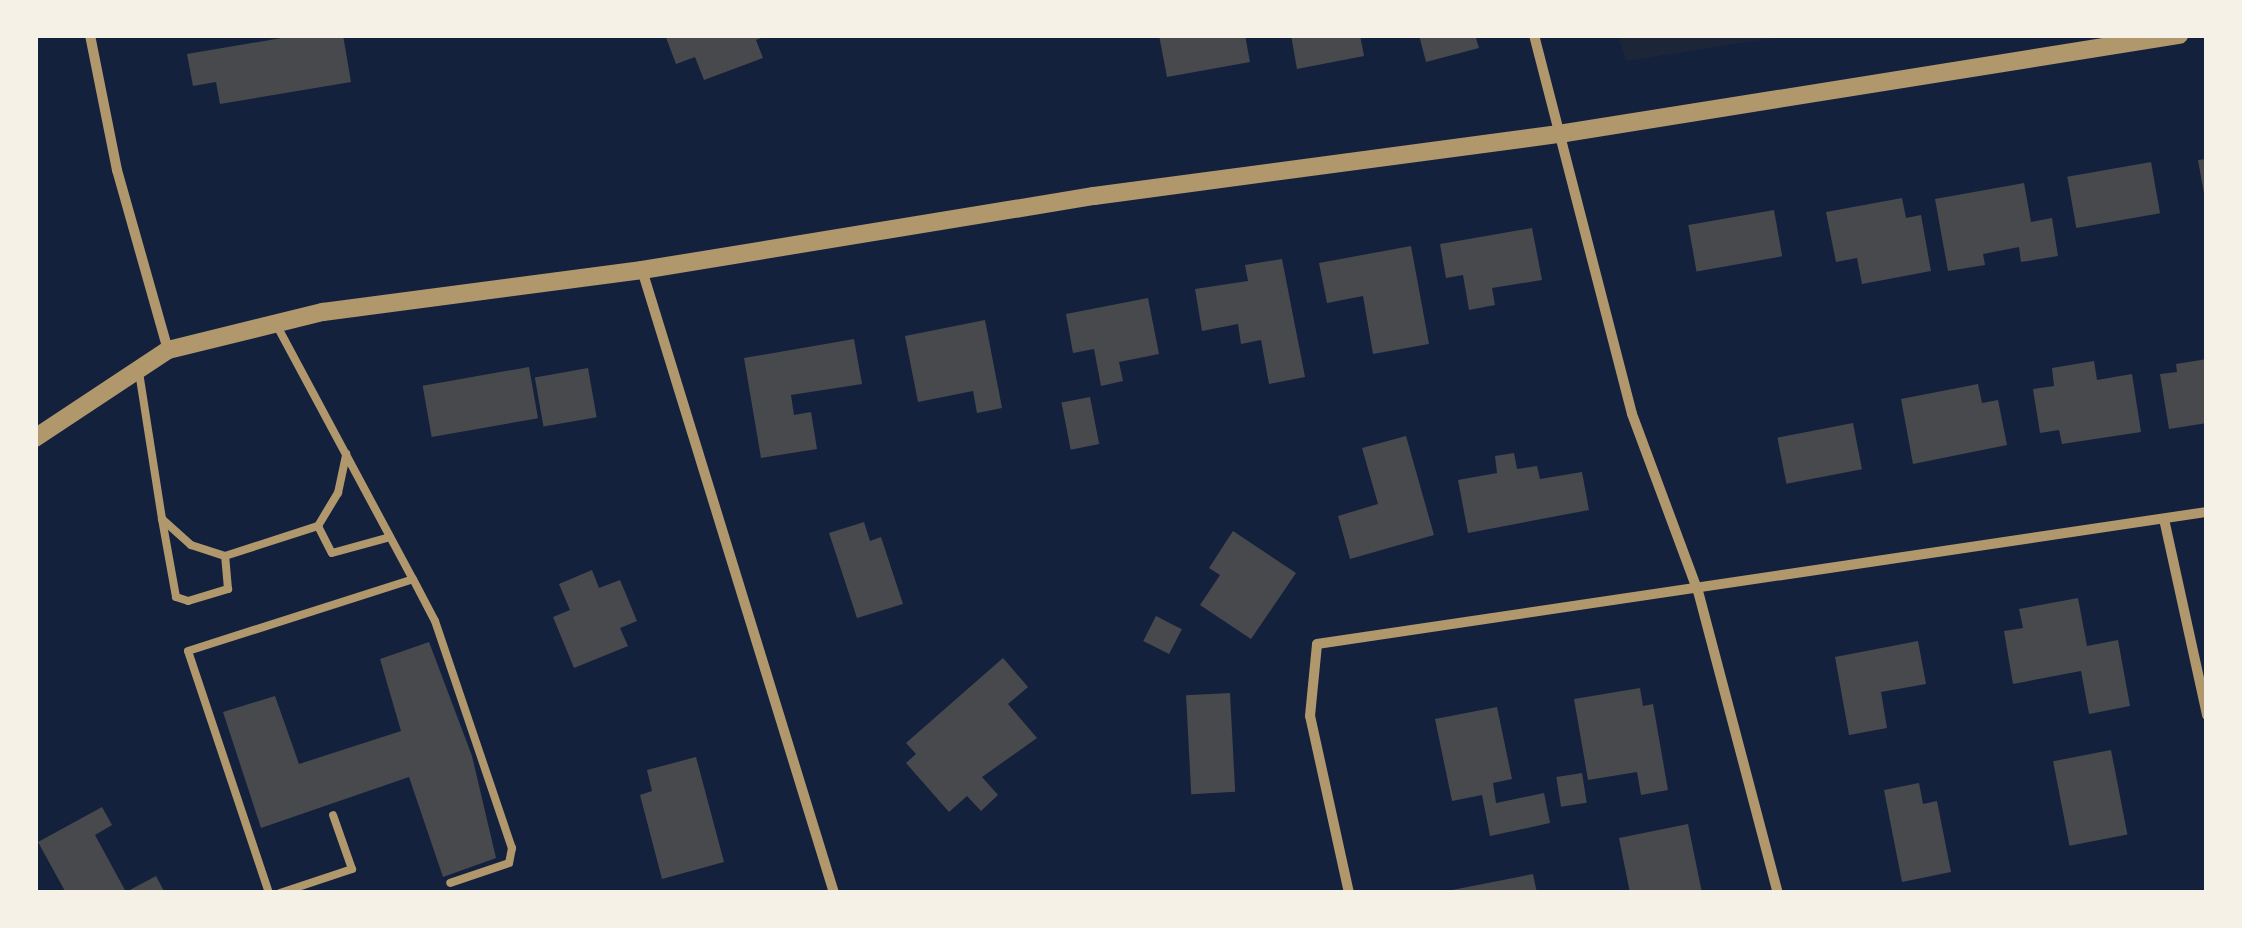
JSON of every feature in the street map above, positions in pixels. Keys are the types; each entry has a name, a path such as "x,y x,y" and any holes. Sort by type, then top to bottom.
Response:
{"street":[{"path":"90,35 117,170 168,350"},
{"path":"1534,35 1564,133 1632,414 1698,591 1778,893"},
{"path":"35,438 168,350 276,324 642,270 1094,196 1564,133 2179,35"},
{"path":"642,270 834,893"},
{"path":"1349,893 1310,716 1318,644 1698,591 1916,551 2207,512"},
{"path":"2164,519 2207,715"}],"lane":[{"path":"276,324 435,621 512,848 509,863 450,882"},
{"path":"139,370 176,597 188,602 228,589 226,556"},
{"path":"162,519 192,546 226,556 318,526 338,493 346,454"},
{"path":"318,526 332,553 390,536"},
{"path":"269,893 188,651 413,579"},
{"path":"280,893 352,869 334,815"}],"shaded area":[{"path":"1618,35 1792,35 1626,61"}],"building":[{"path":"299,35 343,35 351,82 220,104 216,82 193,86 187,54"},
{"path":"665,35 768,35 756,40 763,58 704,80 695,57 676,64"},
{"path":"1159,35 1245,35 1250,62 1167,77"},
{"path":"1291,35 1360,35 1364,56 1297,69"},
{"path":"1419,35 1475,35 1479,48 1426,62"},
{"path":"2207,159 2207,198 2205,199 2198,160"},
{"path":"2151,162 2160,213 2076,228 2067,177"},
{"path":"2024,183 2031,222 2052,218 2058,256 2021,262 2019,247 1983,254 1985,265 1948,271 1935,199"},
{"path":"1902,198 1906,218 1921,215 1931,271 1862,284 1857,258 1836,262 1826,212"},
{"path":"1774,210 1782,256 1696,271 1688,225"},
{"path":"1532,228 1542,280 1492,288 1495,305 1469,310 1463,275 1446,278 1440,244"},
{"path":"1411,246 1429,344 1373,354 1363,296 1327,303 1319,263"},
{"path":"1282,259 1305,377 1269,384 1261,340 1241,344 1238,324 1202,331 1195,289 1248,281 1245,265"},
{"path":"1148,298 1159,354 1119,362 1123,381 1101,386 1094,349 1073,353 1066,314"},
{"path":"985,320 1002,408 977,413 973,391 918,402 905,336"},
{"path":"854,339 862,384 791,395 794,415 811,412 817,449 761,458 744,358"},
{"path":"2207,359 2207,423 2169,429 2160,374 2177,372 2176,364"},
{"path":"2094,361 2097,380 2132,374 2141,432 2062,444 2059,430 2040,433 2033,389 2054,386 2052,368"},
{"path":"529,367 538,418 432,437 423,386"},
{"path":"588,368 597,417 544,427 535,377"},
{"path":"1978,384 1982,403 1998,400 2007,445 1913,464 1901,399"},
{"path":"1090,397 1099,444 1071,450 1062,403"},
{"path":"1853,423 1862,469 1786,484 1777,438"},
{"path":"1406,436 1434,535 1350,559 1338,516 1378,504 1362,448"},
{"path":"1514,453 1517,469 1537,466 1540,479 1582,472 1589,510 1468,533 1458,480 1497,473 1495,456"},
{"path":"864,522 870,541 881,537 903,604 857,618 829,533"},
{"path":"1233,531 1296,573 1251,639 1200,605 1220,575 1209,568"},
{"path":"592,570 599,588 620,580 637,621 620,628 628,646 574,668 553,617 570,610 559,584"},
{"path":"2078,598 2087,646 2118,640 2130,706 2089,714 2081,671 2013,684 2004,631 2023,628 2019,609"},
{"path":"1156,616 1182,629 1169,654 1143,641"},
{"path":"1918,641 1926,684 1881,692 1887,728 1849,735 1835,657"},
{"path":"429,642 472,756 496,858 443,877 409,777 261,828 223,712 275,696 299,764 401,731 380,659"},
{"path":"1003,658 1028,687 1008,704 1037,738 982,777 998,795 981,811 967,796 949,812 906,763 916,754 906,743"},
{"path":"1640,688 1643,706 1653,704 1668,790 1641,795 1637,772 1588,780 1574,699"},
{"path":"1230,693 1235,792 1191,794 1186,695"},
{"path":"1497,707 1512,779 1493,783 1496,803 1544,793 1550,823 1490,836 1482,795 1452,801 1435,719"},
{"path":"2111,750 2127,834 2069,846 2053,761"},
{"path":"696,757 724,862 662,879 640,795 652,791 647,770"},
{"path":"1582,773 1587,803 1561,807 1556,777"},
{"path":"1919,783 1923,804 1937,801 1951,872 1902,882 1884,790"},
{"path":"102,807 112,825 95,835 126,892 156,876 165,893 66,893 38,842"},
{"path":"1688,824 1702,893 1630,893 1619,838"},
{"path":"1533,874 1537,893 1447,893 1447,891"}]}
